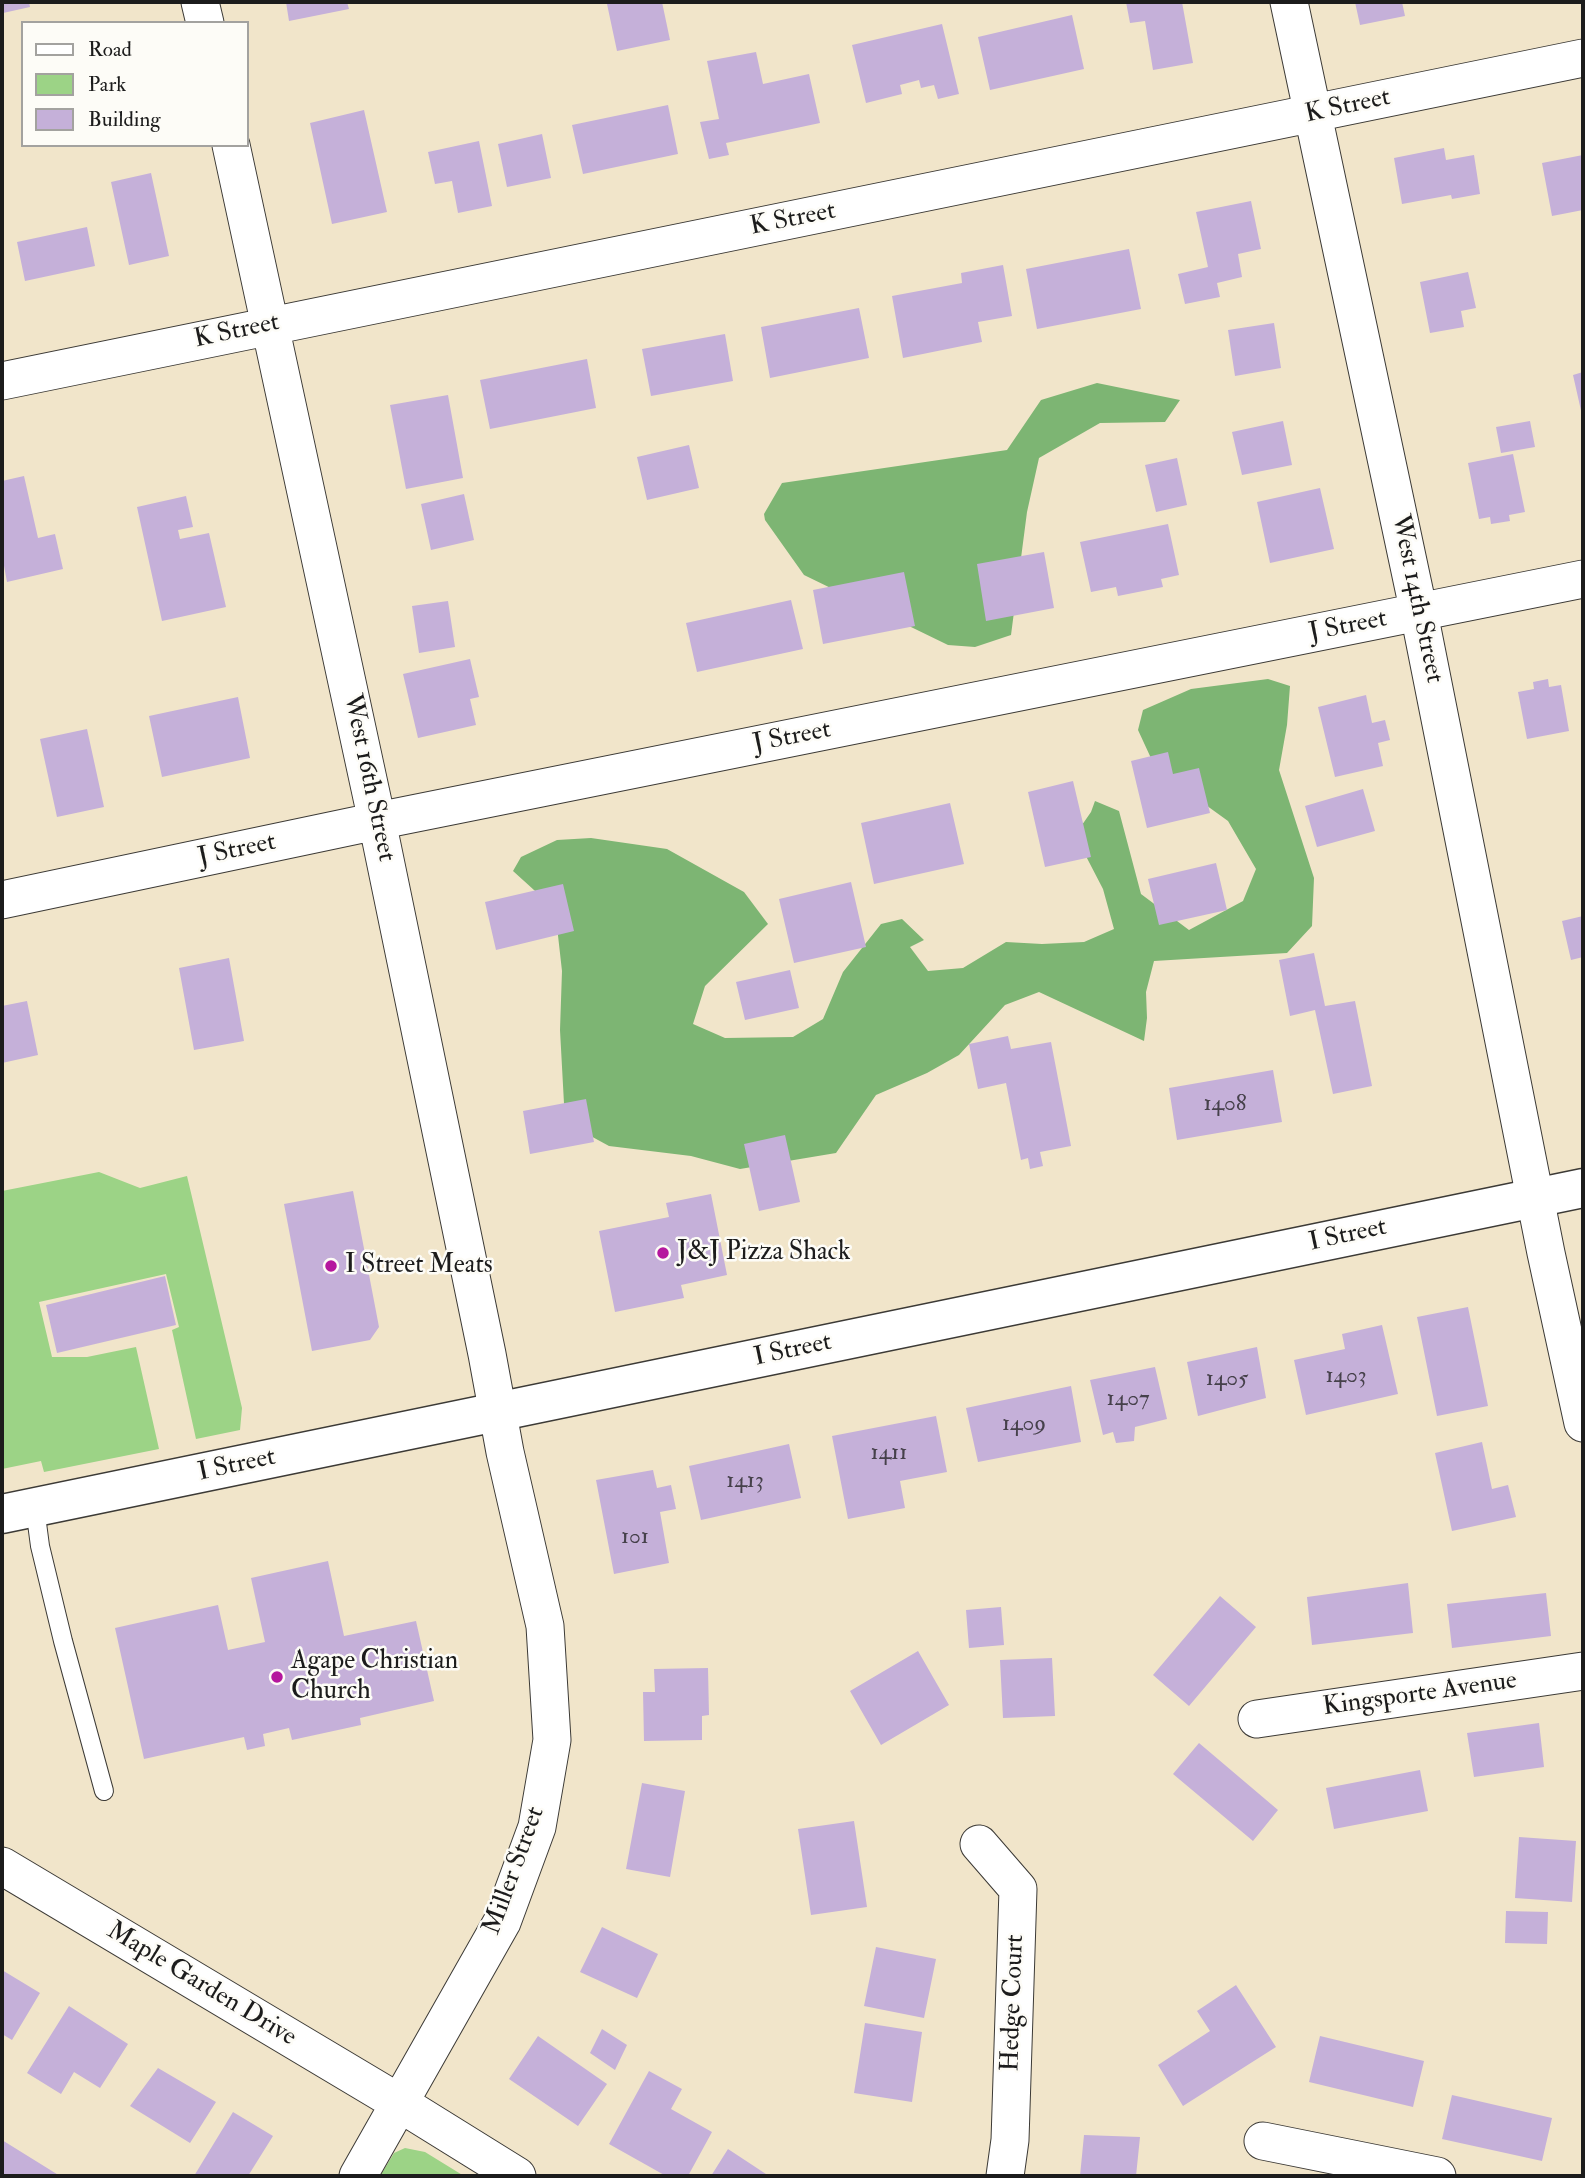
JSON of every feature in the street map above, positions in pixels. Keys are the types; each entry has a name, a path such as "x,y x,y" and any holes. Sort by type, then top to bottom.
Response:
{"street":[{"path":"200,2 205,21"},
{"name":"West 14th Street","path":"1289,2 1419,613 1536,1197"},
{"name":"K Street","path":"2,381 1583,58"},
{"name":"West 16th Street","path":"231,147 377,821 499,1412"},
{"name":"J Street","path":"2,900 377,821 1583,579"},
{"name":"I Street","path":"18,1511 1583,1188"},
{"path":"1536,1197 1583,1423"},
{"name":"Miller Street","path":"358,2176 502,1922 537,1827 552,1740 545,1626 505,1452 499,1412"},
{"name":"Kingsporte Avenue","path":"1257,1719 1583,1671"},
{"name":"Hedge Court","path":"979,1844 1018,1889 1010,2140 1005,2176"},
{"name":"Maple Garden Drive","path":"2,1866 517,2176"},
{"path":"1263,2141 1437,2176"}],"lane":[{"path":"18,1511 40,1546 104,1791"}],"green space":[{"path":"1097,383 1180,400 1165,422 1100,423 1039,458 1027,512 1011,635 975,647 948,645 804,575 765,520 764,514 782,483 1007,450 1041,400"},
{"path":"1268,679 1290,686 1279,770 1314,878 1312,926 1287,953 1154,961 1146,992 1144,1041 1039,992 1005,1005 959,1055 927,1073 876,1095 836,1153 740,1169 691,1156 609,1146 565,1122 560,1030 562,971 555,909 513,871 521,857 557,840 591,838 667,849 744,892 768,924 705,986 693,1024 725,1038 793,1037 823,1019 843,972 881,924 902,919 924,940 910,947 928,971 963,968 1006,942 1084,942 1114,929 1103,889 1075,835 1091,812 1095,801 1119,811 1141,894 1189,930 1243,901 1256,869 1228,821 1156,769 1138,730 1143,710 1191,689"},
{"path":"99,1172 140,1188 187,1176 242,1408 240,1430 196,1439 172,1330 179,1327 166,1274 39,1302 52,1357 87,1357 136,1347 159,1449 44,1472 41,1461 2,1469 2,1191"},
{"path":"405,2148 425,2152 464,2176 380,2176 394,2153"}],"building":[{"path":"2,2 29,2 30,7 3,13"},
{"path":"286,2 347,2 349,9 289,21"},
{"path":"662,2 670,40 617,51 607,4"},
{"path":"1126,2 1182,2 1193,63 1153,70 1145,21 1130,23"},
{"path":"1355,2 1402,2 1405,16 1360,25"},
{"path":"1072,15 1084,69 990,90 978,37"},
{"path":"942,24 959,94 938,99 934,85 921,88 919,80 900,85 902,94 866,103 852,45"},
{"path":"756,52 763,84 809,74 820,123 726,143 729,155 709,159 700,122 719,119 707,61"},
{"path":"668,105 678,154 583,174 572,125"},
{"path":"364,110 387,212 332,224 310,123"},
{"path":"542,134 551,178 507,187 498,144"},
{"path":"479,141 492,206 458,213 452,181 435,184 428,152"},
{"path":"1444,148 1446,160 1474,155 1480,194 1452,199 1451,195 1402,204 1394,158"},
{"path":"1583,155 1583,210 1552,216 1542,163"},
{"path":"151,173 169,256 129,265 111,182"},
{"path":"1251,201 1261,249 1238,254 1242,277 1217,283 1220,297 1185,304 1178,274 1208,267 1196,212"},
{"path":"87,227 95,266 25,281 17,242"},
{"path":"1129,249 1141,309 1037,329 1026,269"},
{"path":"1003,265 1012,316 978,322 982,342 903,358 892,296 962,283 961,273"},
{"path":"1468,272 1476,308 1461,311 1464,327 1430,333 1420,282"},
{"path":"859,308 869,358 770,378 761,327"},
{"path":"1274,323 1281,368 1235,376 1228,330"},
{"path":"725,334 733,381 651,396 642,349"},
{"path":"587,359 596,408 490,429 480,380"},
{"path":"1583,372 1583,415 1582,415 1573,375"},
{"path":"448,395 463,478 406,489 390,405"},
{"path":"1283,421 1292,465 1242,475 1232,432"},
{"path":"1530,421 1535,447 1501,453 1496,427"},
{"path":"689,445 699,488 647,500 637,457"},
{"path":"1513,454 1525,512 1509,515 1510,521 1491,524 1490,517 1479,519 1468,463"},
{"path":"1177,458 1187,505 1156,512 1145,465"},
{"path":"24,476 38,538 55,534 63,569 7,582 2,555 2,481"},
{"path":"1320,488 1334,549 1270,563 1257,502"},
{"path":"464,494 474,540 431,550 421,504"},
{"path":"186,496 193,527 178,530 180,539 209,533 226,607 162,621 137,507"},
{"path":"1168,524 1179,575 1161,579 1163,587 1118,596 1116,587 1091,592 1080,542"},
{"path":"1044,552 1054,608 986,621 977,564"},
{"path":"904,572 915,626 823,644 813,590"},
{"path":"791,600 803,649 697,672 686,623"},
{"path":"448,601 455,647 419,653 412,606"},
{"path":"470,659 479,697 470,699 476,725 418,738 403,674"},
{"path":"1548,679 1549,687 1561,685 1569,731 1527,739 1518,692 1534,689 1533,682"},
{"path":"1366,695 1372,723 1385,720 1390,740 1378,743 1383,766 1335,777 1318,707"},
{"path":"238,697 250,758 162,777 149,716"},
{"path":"87,729 104,807 57,817 40,739"},
{"path":"1168,752 1173,774 1199,768 1210,813 1147,828 1131,761"},
{"path":"1073,781 1091,857 1045,867 1028,792"},
{"path":"1363,789 1375,831 1317,847 1305,806"},
{"path":"950,803 964,864 874,884 861,823"},
{"path":"1216,863 1227,910 1159,925 1148,879"},
{"path":"851,882 866,947 794,963 779,899"},
{"path":"563,884 574,931 496,950 485,902"},
{"path":"1583,916 1583,957 1571,960 1562,921"},
{"path":"1314,953 1325,1006 1355,1001 1372,1086 1333,1094 1315,1010 1290,1016 1279,960"},
{"path":"229,958 244,1041 194,1050 179,968"},
{"path":"790,970 799,1008 745,1020 736,982"},
{"path":"27,1001 38,1055 2,1063 2,1006"},
{"path":"1008,1036 1011,1049 1051,1042 1071,1146 1040,1152 1043,1166 1030,1169 1028,1158 1021,1160 1006,1083 978,1089 969,1044"},
{"path":"1273,1070 1282,1122 1177,1140 1169,1088"},
{"path":"586,1099 594,1142 530,1154 523,1111"},
{"path":"785,1135 800,1202 759,1211 744,1144"},
{"name":"I Street Meats","path":"353,1191 379,1327 370,1340 312,1351 284,1204"},
{"name":"J&J Pizza Shack","path":"711,1194 727,1275 681,1285 684,1298 615,1312 599,1231 669,1217 666,1203"},
{"path":"165,1276 176,1325 57,1353 46,1305"},
{"path":"1468,1307 1488,1406 1437,1416 1417,1317"},
{"path":"1382,1325 1398,1394 1306,1415 1294,1360 1345,1349 1342,1334"},
{"path":"1257,1347 1266,1398 1198,1416 1187,1362"},
{"path":"1155,1367 1167,1419 1135,1427 1134,1441 1116,1443 1113,1432 1103,1435 1090,1380"},
{"path":"1071,1386 1081,1442 978,1462 966,1408"},
{"path":"936,1416 947,1472 900,1481 905,1508 848,1519 832,1436"},
{"path":"1482,1442 1492,1489 1508,1485 1516,1517 1452,1531 1435,1453"},
{"path":"789,1444 801,1498 701,1520 689,1466"},
{"path":"653,1470 657,1488 671,1485 676,1509 660,1512 669,1563 614,1574 596,1480"},
{"name":"Agape Christian Church","path":"328,1561 344,1636 416,1621 434,1701 360,1718 361,1725 292,1740 289,1728 263,1734 265,1746 247,1750 244,1737 144,1759 115,1628 218,1605 228,1650 265,1642 251,1578"},
{"path":"1408,1583 1413,1633 1312,1645 1307,1597"},
{"path":"1546,1593 1551,1636 1452,1648 1447,1604"},
{"path":"1220,1596 1256,1627 1189,1706 1153,1675"},
{"path":"1001,1607 1004,1645 969,1648 966,1610"},
{"path":"918,1651 949,1705 881,1745 850,1691"},
{"path":"1052,1658 1055,1716 1003,1718 1000,1660"},
{"path":"708,1668 709,1715 702,1716 702,1740 644,1741 643,1692 655,1692 654,1669"},
{"path":"1539,1723 1544,1767 1474,1777 1467,1733"},
{"path":"1199,1743 1278,1810 1253,1841 1173,1774"},
{"path":"1420,1770 1428,1811 1334,1829 1326,1788"},
{"path":"642,1783 685,1791 670,1877 626,1869"},
{"path":"854,1821 867,1907 811,1915 798,1829"},
{"path":"1519,1837 1576,1841 1572,1902 1515,1898"},
{"path":"1506,1911 1548,1912 1547,1944 1505,1943"},
{"path":"602,1927 658,1954 637,1998 580,1972"},
{"path":"876,1947 936,1959 924,2018 864,2006"},
{"path":"2,1970 40,1993 12,2040 2,2034"},
{"path":"1236,1985 1276,2047 1183,2106 1158,2065 1210,2031 1197,2011"},
{"path":"69,2006 128,2044 100,2088 74,2072 61,2094 27,2073"},
{"path":"865,2023 922,2032 912,2102 854,2093"},
{"path":"602,2029 627,2045 615,2070 590,2053"},
{"path":"538,2036 607,2084 578,2126 509,2079"},
{"path":"1320,2036 1424,2061 1413,2107 1309,2082"},
{"path":"158,2068 216,2102 190,2143 130,2106"},
{"path":"649,2071 682,2089 671,2109 712,2132 688,2176 666,2176 609,2144"},
{"path":"1452,2095 1552,2118 1542,2161 1442,2139"},
{"path":"233,2112 273,2136 248,2176 194,2176"},
{"path":"1084,2135 1140,2137 1136,2176 1080,2176"},
{"path":"2,2140 60,2176 2,2176"},
{"path":"728,2149 769,2176 711,2176"}],"place":[{"name":"J&J Pizza Shack","path":"663,1253"},
{"name":"I Street Meats","path":"331,1266"},
{"name":"Agape Christian Church","path":"277,1677"}]}
